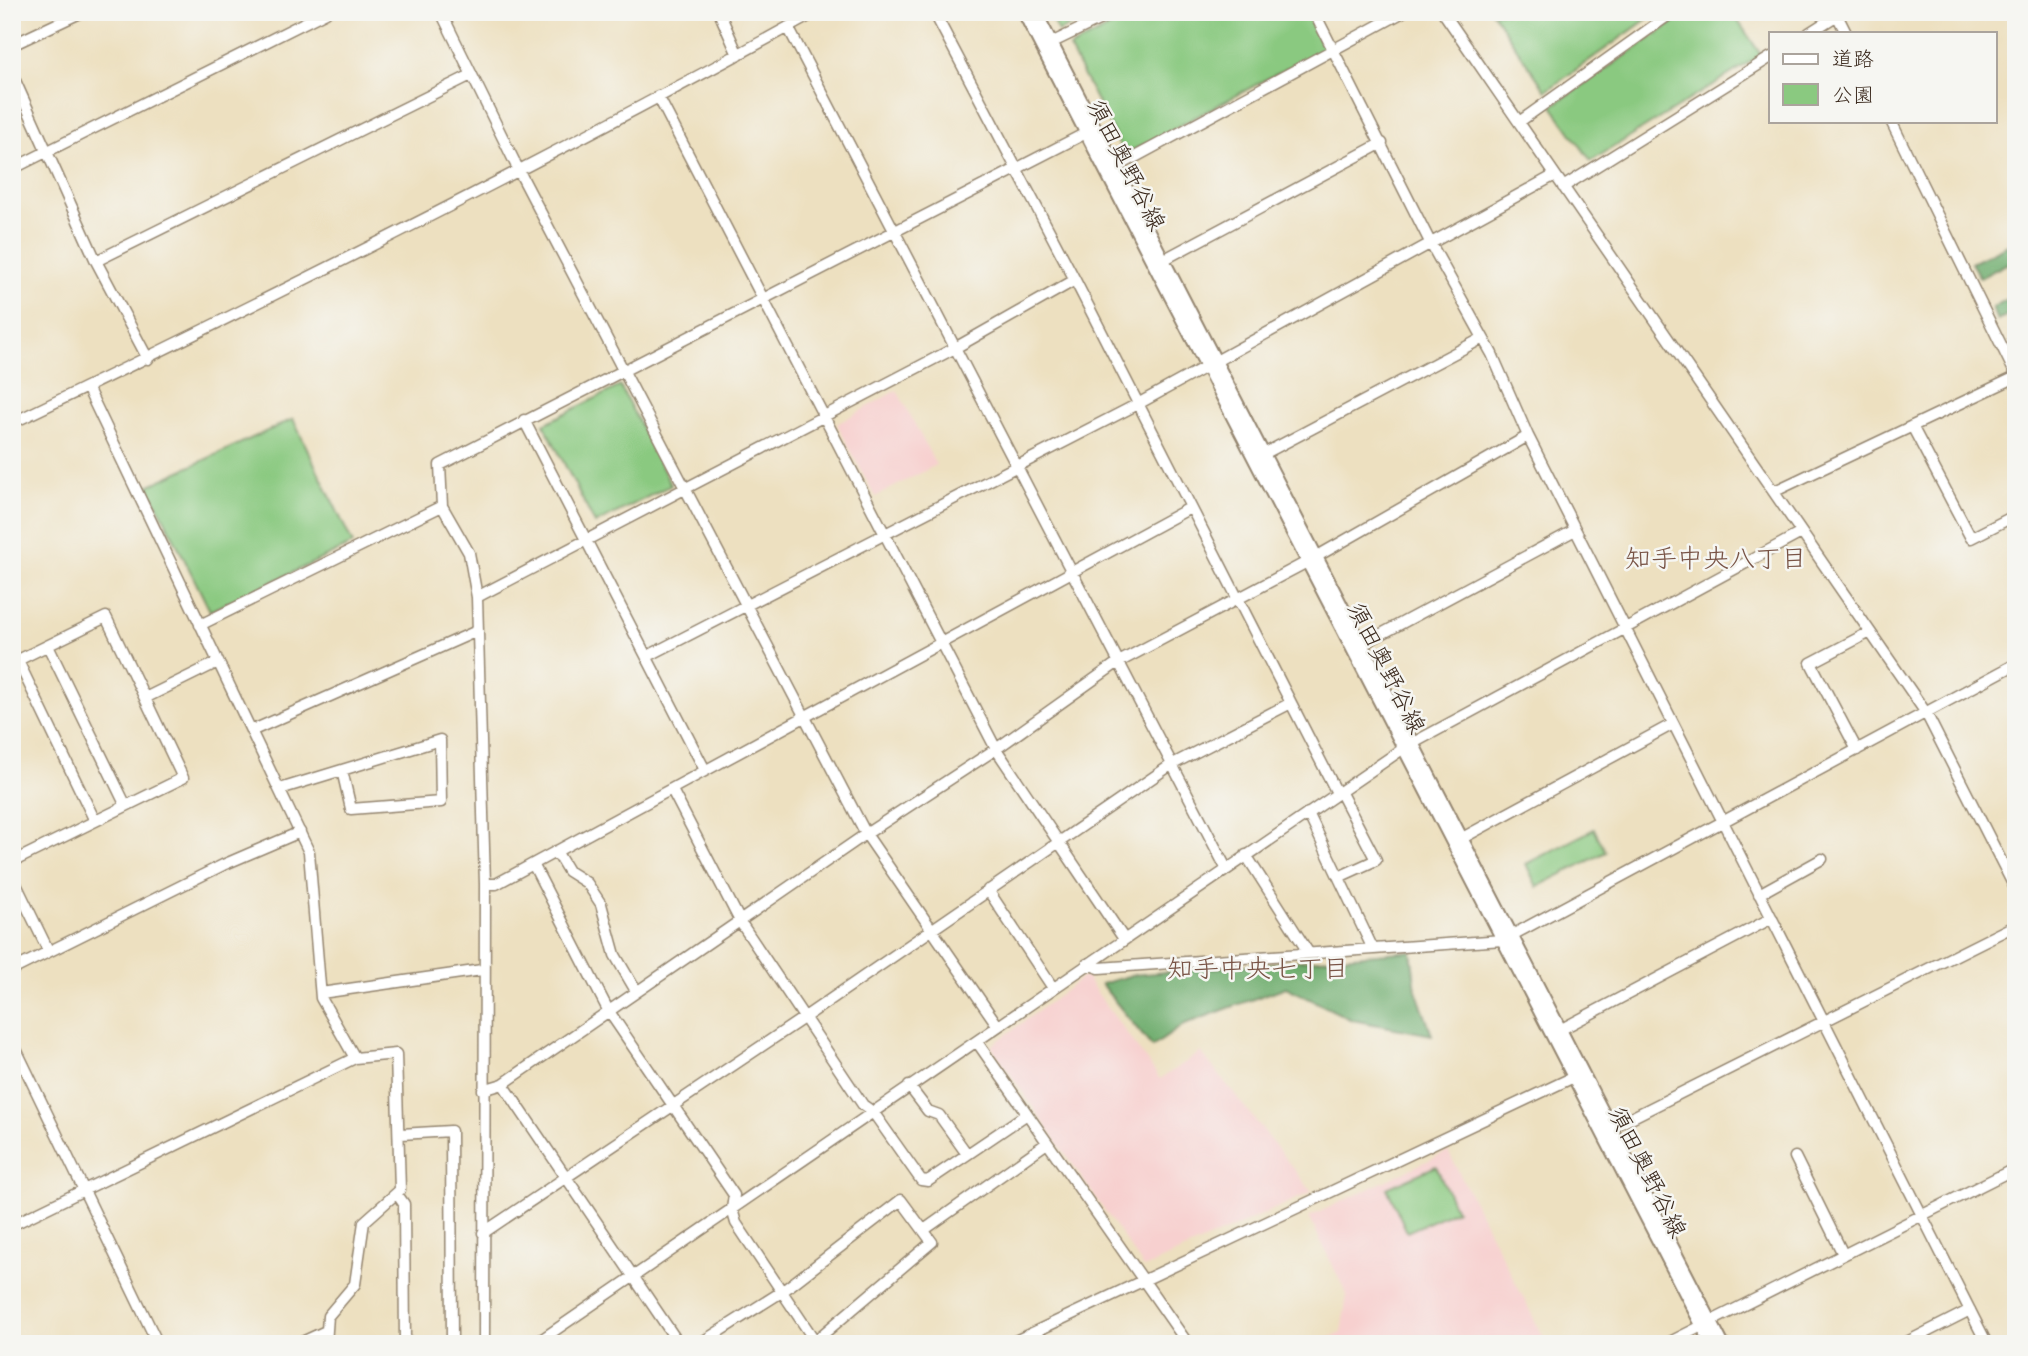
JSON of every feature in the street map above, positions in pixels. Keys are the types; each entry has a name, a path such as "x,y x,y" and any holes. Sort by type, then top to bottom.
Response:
{"main road":[{"name":"須田奥野谷線","path":"1024,12 1086,133 1163,260 1211,363"},
{"name":"須田奥野谷線","path":"1035,12 1110,170 1607,1130 1706,1324 1712,1344"},
{"name":"須田奥野谷線","path":"1311,558 1361,645 1408,746"},
{"name":"須田奥野谷線","path":"1706,1324 1722,1344"}],"street":[{"path":"12,45 82,12"},
{"path":"12,169 326,12"},
{"path":"441,12 520,173 866,834 998,1026"},
{"path":"719,12 738,55"},
{"path":"12,423 148,359 520,173 816,12"},
{"path":"934,12 1075,279 1136,405 1289,704 1376,860 1341,876"},
{"path":"1051,43 1115,12"},
{"path":"1314,12 1483,338 1528,436 1986,1344"},
{"path":"1110,170 1403,12"},
{"path":"1443,12 1926,713 2016,890"},
{"path":"1518,122 1672,12"},
{"path":"1811,32 1840,14 1846,32"},
{"path":"788,27 1070,574 1226,869"},
{"path":"1563,187 1769,58"},
{"path":"12,74 96,261 148,359"},
{"path":"96,261 471,75"},
{"path":"658,96 996,749 1124,939"},
{"path":"1775,491 2016,376 1891,122"},
{"path":"484,1344 482,970 485,884 477,597 470,553 442,506 440,465 1086,133"},
{"path":"1163,260 1381,144"},
{"path":"648,656 1136,405 1555,175"},
{"path":"477,597 955,348 1075,279"},
{"path":"1259,457 1483,338"},
{"path":"87,387 309,852 321,993 355,1058"},
{"path":"524,421 705,770"},
{"path":"1912,426 1971,538 2016,515"},
{"path":"482,1090 491,1090 503,1084 607,1010 741,923 866,834 996,749 1117,663 1237,600 1528,436"},
{"path":"200,625 442,506"},
{"path":"485,884 496,884 1190,508"},
{"path":"1361,645 1575,530"},
{"path":"536,1344 1408,746 1801,533"},
{"path":"12,862 183,778 106,617 15,662 94,821"},
{"path":"251,731 477,631"},
{"path":"1857,750 1811,663 1870,632"},
{"path":"48,646 125,806"},
{"path":"145,698 218,662"},
{"path":"1087,964 1099,968 1507,938 2016,664"},
{"path":"483,1233 805,1017 1171,765 1289,704"},
{"path":"1457,841 1674,724"},
{"path":"280,789 342,770 440,740 441,802 351,809 342,770"},
{"path":"672,790 741,923 863,1105 873,1112 921,1180 928,1181 1027,1114"},
{"path":"1308,813 1341,876 1372,947"},
{"path":"12,970 223,864 300,832"},
{"path":"556,851 568,871 587,883 601,904 615,955 636,991"},
{"path":"1246,855 1308,952"},
{"path":"1759,894 1822,859"},
{"path":"533,864 607,1010 734,1195 732,1209 736,1223 783,1291 816,1343 932,1242 901,1200 783,1291 699,1344"},
{"path":"12,876 48,950"},
{"path":"988,890 1054,988"},
{"path":"1556,1032 1772,918"},
{"path":"1607,1130 2016,925"},
{"path":"321,993 482,970"},
{"path":"12,1041 158,1344"},
{"path":"976,1042 1188,1344"},
{"path":"12,1225 355,1058 396,1054 401,1134 400,1190 365,1222 355,1284 328,1316 326,1344"},
{"path":"1009,1344 1578,1075"},
{"path":"503,1084 680,1344"},
{"path":"909,1086 928,1111 939,1115 967,1154"},
{"path":"401,1134 451,1131 452,1344"},
{"path":"924,1230 1047,1143"},
{"path":"1795,1157 1843,1254"},
{"path":"1666,1344 2016,1168"},
{"path":"397,1194 404,1204 405,1344"},
{"path":"1903,1344 1970,1310"},
{"path":"298,1344 326,1331"}],"shaded area":[{"path":"897,390 936,465 875,497 837,424"},
{"path":"1085,976 1160,1079 1201,1052 1312,1192 1144,1268 991,1046"},
{"path":"1448,1151 1547,1344 1318,1344 1341,1332 1347,1295 1309,1217"}],"green space":[{"path":"1048,12 1099,12 1058,32"},
{"path":"1139,12 1305,12 1325,48 1125,155 1069,48"},
{"path":"1492,12 1657,12 1546,91"},
{"path":"1689,12 1732,12 1761,55 1591,161 1552,106"},
{"path":"2016,241 2016,259 1980,278 1971,263"},
{"path":"2016,294 2016,312 1997,321 1992,308"},
{"path":"620,386 671,485 595,524 544,424"},
{"path":"293,419 353,544 210,611 148,486"},
{"path":"1594,829 1606,852 1537,887 1526,864"},
{"path":"1411,951 1416,990 1432,1035 1352,1020 1286,987 1185,1024 1152,1047 1101,984 1132,975"},
{"path":"1436,1166 1456,1210 1407,1232 1387,1188"}],"district":[{"name":"知手中央八丁目","path":"1716,559"},
{"name":"知手中央七丁目","path":"1258,969"}]}
